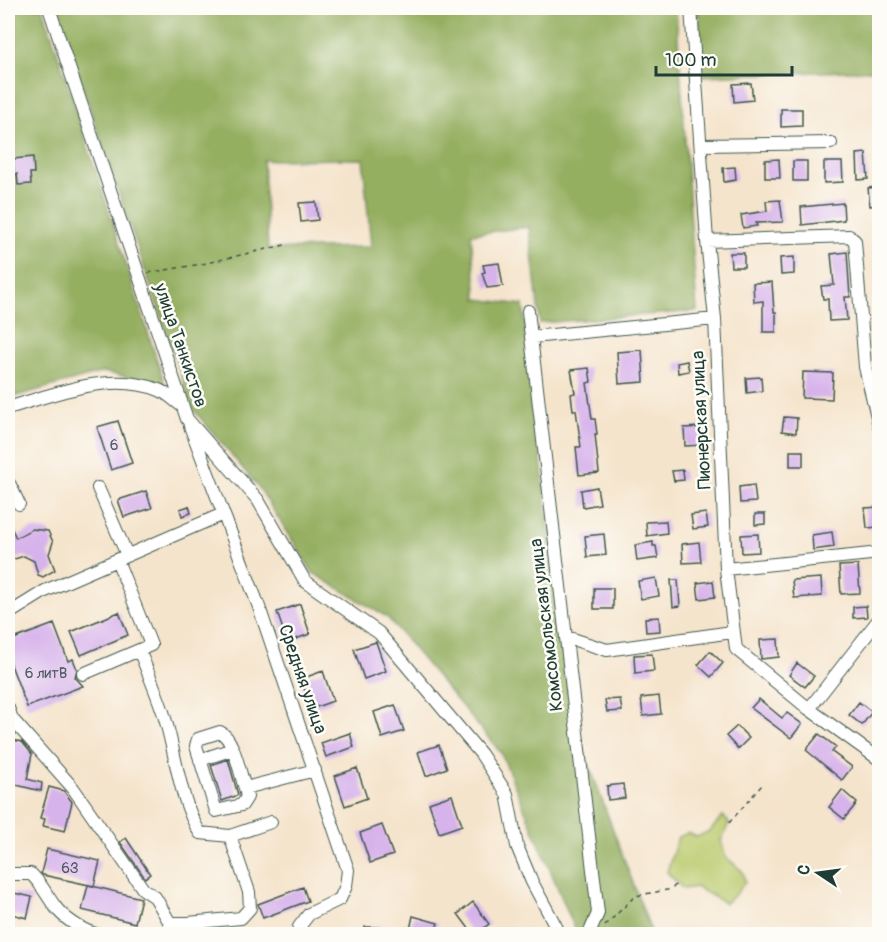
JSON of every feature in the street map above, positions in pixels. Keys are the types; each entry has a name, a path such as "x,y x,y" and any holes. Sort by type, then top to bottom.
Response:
{"street":[{"name":"улица Танкистов","path":"50,8 187,419 258,500 305,581 380,633 481,754 507,794 517,846 532,882 560,934"},
{"name":"Пионерская улица","path":"692,8 707,240 715,319 726,569 732,632 736,649 809,709 879,760"},
{"path":"701,145 831,143"},
{"path":"707,240 849,236 855,241 865,367 879,429"},
{"name":"Комсомольская улица","path":"528,311 597,913 595,933"},
{"path":"532,337 715,319"},
{"path":"8,408 92,384 128,383 160,390 182,406"},
{"name":"Средняя улица","path":"187,419 259,607 348,870 346,886 340,899 309,914 300,927 301,934"},
{"path":"8,486 10,485 19,504"},
{"path":"82,674 151,645 98,488"},
{"path":"8,614 45,591 223,514"},
{"path":"726,569 879,553"},
{"path":"809,709 879,618"},
{"path":"566,637 607,650 732,632"},
{"path":"139,650 163,712 178,774 195,825 200,833 230,836 271,822"},
{"path":"8,708 12,719 72,788 143,889 155,897 169,928 188,923 241,918 250,908 249,892 230,836"},
{"path":"220,732 225,734 233,750 247,797 242,805 216,811 196,746 198,739 220,732"},
{"path":"200,760 233,750"},
{"path":"245,788 315,770"},
{"path":"8,874 31,874 55,907 81,928 96,934"}],"path":[{"path":"138,274 202,264 290,243"},
{"path":"729,823 762,785"},
{"path":"595,933 635,896 672,889 677,883"}],"green space":[{"path":"8,8 43,8 165,385 103,372 16,396 8,373"},
{"path":"56,8 676,8 697,311 540,323 529,227 471,234 477,299 523,305 571,717 652,934 577,934 501,753 387,617 313,573 260,489 192,408","holes":["363,159 371,247 268,249 263,160"]},
{"path":"698,8 879,8 879,70 702,76"},
{"path":"723,816 729,823 721,841 725,856 743,872 745,882 725,903 696,887 683,889 667,872 678,837 688,833 697,837 710,831"}],"building":[{"path":"751,83 753,100 734,102 733,84"},
{"path":"781,109 802,109 802,126 781,127"},
{"path":"866,153 868,179 858,180 857,154"},
{"path":"33,157 34,173 30,173 31,184 18,185 17,174 14,174 13,159"},
{"path":"779,159 780,178 765,178 765,160"},
{"path":"793,161 807,161 807,181 793,181"},
{"path":"824,162 842,162 843,182 824,183"},
{"path":"735,167 736,180 724,182 723,168"},
{"path":"879,187 879,205 870,206 868,188"},
{"path":"780,200 783,222 756,223 757,226 743,228 741,215 767,211 766,201"},
{"path":"316,202 318,220 301,222 299,203"},
{"path":"843,203 844,220 802,225 801,207"},
{"path":"847,252 850,297 845,297 847,320 829,321 828,299 823,299 821,286 834,285 831,254"},
{"path":"730,253 744,253 744,267 731,267"},
{"path":"794,257 794,274 781,275 780,258"},
{"path":"499,263 503,286 487,288 482,273 485,272 483,265"},
{"path":"772,282 776,332 763,332 763,301 754,302 753,283"},
{"path":"642,350 644,382 619,384 617,352"},
{"path":"687,361 689,371 678,373 677,363"},
{"path":"589,368 591,382 587,383 592,419 595,419 597,434 595,434 599,473 579,475 576,447 581,447 576,410 573,410 571,394 575,393 571,370"},
{"path":"803,372 833,373 832,399 802,398"},
{"path":"761,377 762,391 747,393 746,378"},
{"path":"784,417 797,418 796,433 782,431"},
{"path":"118,421 132,463 111,470 97,427"},
{"path":"701,427 703,445 685,446 684,428"},
{"path":"790,451 803,451 803,466 790,466"},
{"path":"683,470 684,480 674,481 672,471"},
{"path":"754,485 756,502 740,503 739,487"},
{"path":"597,487 600,504 583,507 581,490"},
{"path":"146,491 152,508 124,517 118,500"},
{"path":"189,506 191,513 182,516 180,509"},
{"path":"879,507 879,527 867,528 865,508"},
{"path":"706,513 708,527 693,529 691,515"},
{"path":"755,514 765,514 765,524 755,525"},
{"path":"8,520 16,538 32,529 48,531 53,542 49,554 55,570 43,577 38,575 34,561 24,556 8,561"},
{"path":"666,521 667,533 647,536 646,522"},
{"path":"832,532 834,547 813,550 812,535"},
{"path":"604,534 606,555 587,557 585,536"},
{"path":"758,534 759,552 742,553 741,535"},
{"path":"653,542 658,558 637,561 635,545"},
{"path":"699,542 701,562 683,563 682,544"},
{"path":"858,565 860,593 841,594 839,566"},
{"path":"656,578 659,596 641,599 638,581"},
{"path":"821,578 822,596 794,598 792,580"},
{"path":"671,580 678,580 680,606 673,607"},
{"path":"713,581 715,597 699,599 697,583"},
{"path":"594,588 613,588 613,609 594,609"},
{"path":"300,604 310,634 287,642 277,612"},
{"path":"866,606 867,617 853,618 853,607"},
{"path":"119,612 128,635 81,655 71,632"},
{"path":"659,617 660,631 646,632 645,618"},
{"path":"54,624 68,661 73,659 77,669 75,677 83,686 27,707 8,657 8,641"},
{"path":"778,639 779,657 761,659 760,640"},
{"path":"376,642 386,671 364,679 354,649"},
{"path":"710,651 723,663 711,677 698,665"},
{"path":"652,654 654,671 635,673 634,655"},
{"path":"797,663 814,676 805,687 789,675"},
{"path":"323,671 333,701 311,709 301,679"},
{"path":"659,696 661,714 643,716 641,698"},
{"path":"620,699 622,711 607,712 605,700"},
{"path":"759,699 782,718 787,713 802,724 791,738 751,708"},
{"path":"859,702 872,712 862,725 849,715"},
{"path":"395,705 404,731 382,738 374,712"},
{"path":"737,726 749,738 738,749 726,736"},
{"path":"350,733 354,747 326,757 321,743"},
{"path":"819,734 836,747 832,752 852,767 842,780 806,750"},
{"path":"8,739 22,742 32,754 27,779 42,783 41,791 8,783"},
{"path":"439,745 447,768 426,776 418,752"},
{"path":"228,759 238,795 222,801 211,765"},
{"path":"357,768 367,798 345,806 335,776"},
{"path":"623,784 625,798 608,800 607,786"},
{"path":"49,787 64,791 72,802 65,831 43,826 45,819 40,818"},
{"path":"842,790 857,803 844,819 829,807"},
{"path":"452,795 462,825 439,833 429,803"},
{"path":"382,825 393,855 370,863 360,833"},
{"path":"126,838 150,874 145,878 120,842"},
{"path":"47,849 100,861 94,886 43,875 41,873"},
{"path":"88,885 141,898 135,923 82,910"},
{"path":"303,887 308,901 263,918 258,904"},
{"path":"14,893 32,897 27,918 8,913"},
{"path":"473,902 489,924 476,934 473,934 458,914"},
{"path":"413,916 438,923 435,934 409,934"},
{"path":"365,927 395,928 395,934 365,934"}]}
